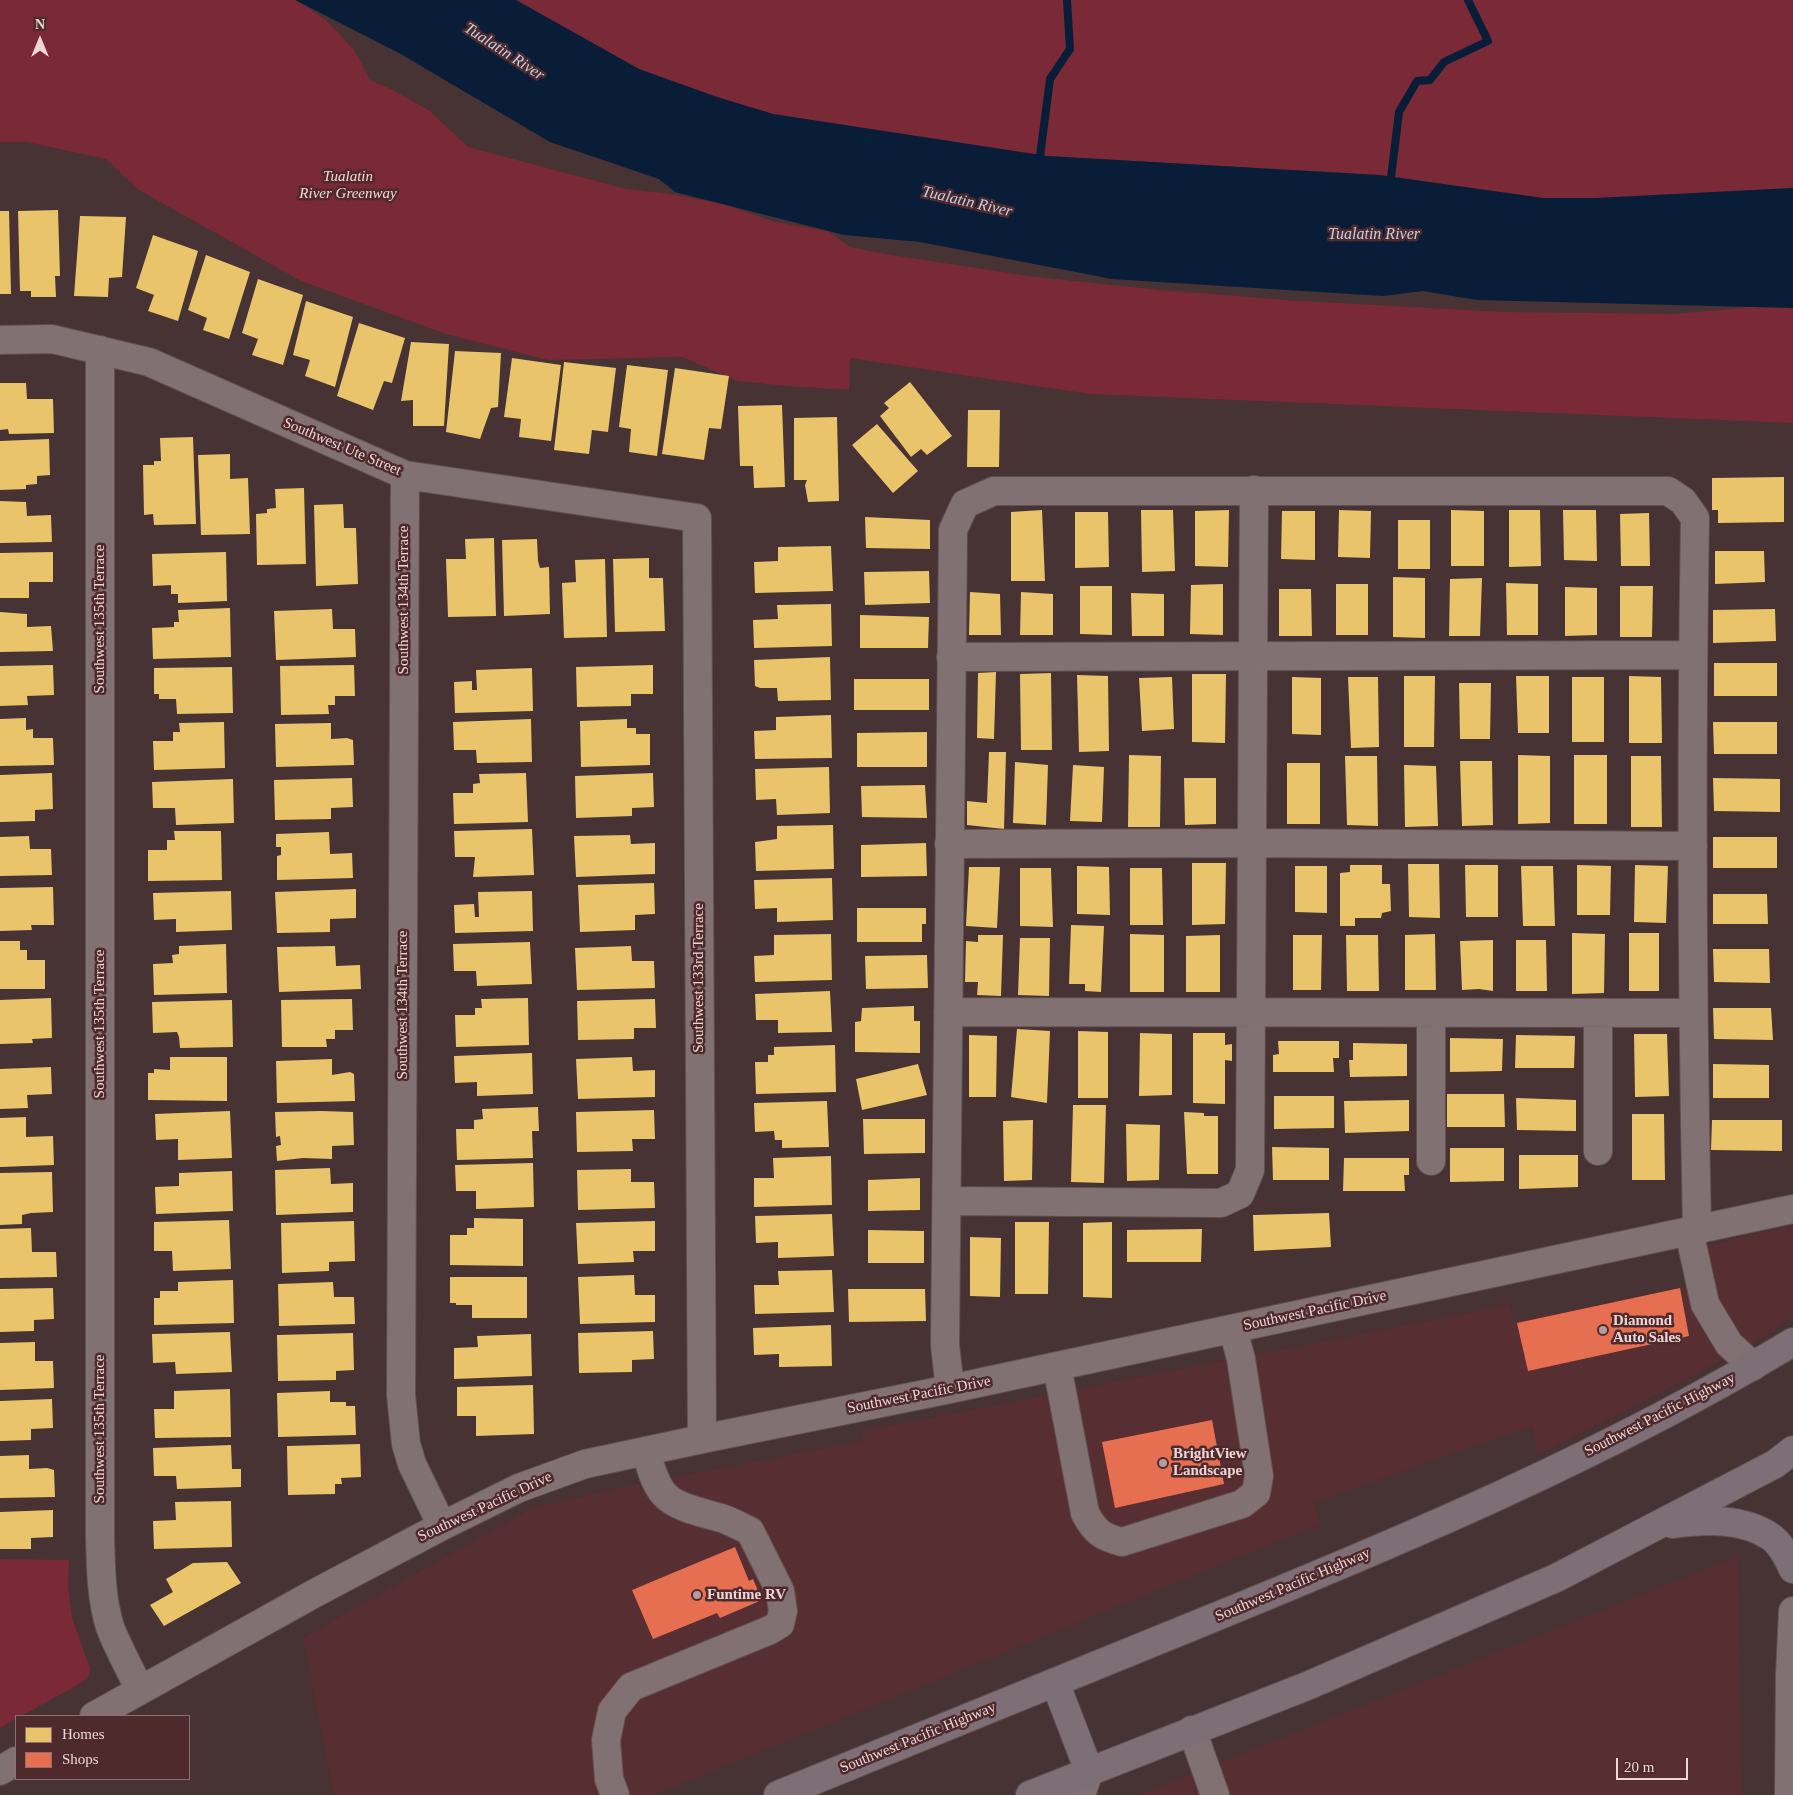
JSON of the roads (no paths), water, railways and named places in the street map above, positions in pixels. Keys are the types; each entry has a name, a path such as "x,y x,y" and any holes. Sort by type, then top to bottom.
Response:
{"highway":[{"name":"Southwest Pacific Highway","path":"778,1795 1282,1590 1460,1514 1706,1393 1793,1342"},
{"path":"1030,1795 1085,1783 1192,1730 1307,1686 1538,1586 1658,1526 1775,1464 1793,1450"},
{"path":"1658,1526 1701,1520 1752,1527 1772,1538 1786,1555 1793,1569"},
{"path":"1056,1682 1085,1783"}],"street":[{"name":"Southwest Ute Street","path":"0,340 52,339 149,362 405,475 697,518"},
{"name":"Southwest 135th Terrace","path":"100,350 100,1538 102,1588 106,1611 111,1628 140,1690"},
{"name":"Southwest 134th Terrace","path":"405,475 401,1395 403,1420 412,1464 442,1526"},
{"path":"946,1201 1221,1203 1240,1194 1250,1170 1254,490"},
{"path":"950,1390 945,1345 950,657 953,530 965,504 994,491 1668,491 1683,501 1695,518 1692,655 1693,1230 1705,1304 1729,1344 1753,1366"},
{"name":"Southwest 133rd Terrace","path":"697,518 702,1439"},
{"path":"950,657 1692,655"},
{"path":"949,844 1252,843 1693,846"},
{"path":"948,1012 1693,1013"},
{"path":"1432,1013 1432,1161"},
{"path":"1598,1014 1598,1151"},
{"name":"Southwest Pacific Drive","path":"96,1715 317,1592 442,1526 519,1488 584,1464 950,1390 1793,1209"},
{"path":"1057,1366 1085,1513 1093,1528 1107,1538 1122,1542 1242,1504 1256,1492 1259,1476 1241,1359 1233,1329"},
{"path":"615,1795 609,1780 606,1740 612,1711 631,1687 770,1630 780,1624 783,1611 780,1591 750,1531 722,1518 702,1514 682,1506 664,1495 653,1476 645,1451"},
{"path":"1788,1795 1791,1754 1790,1675 1793,1611"},
{"path":"1192,1730 1215,1795"},
{"path":"0,1770 15,1762"}],"water":[{"name":"Tualatin River","path":"295,0 516,0 639,69 717,97 773,114 1047,156 1379,175 1543,198 1597,198 1793,188 1793,308 1477,300 1423,291 1383,296 1112,279 920,242 844,235 675,192 659,179 550,142 399,53"}],"waterway":[{"path":"1039,164 1050,79 1070,49 1067,0"},
{"path":"1390,186 1399,112 1417,81 1430,80 1444,62 1488,41 1468,0"}],"place":[{"name":"Diamond Auto Sales","path":"1603,1330"},
{"name":"BrightView Landscape","path":"1163,1463"},
{"name":"Funtime RV","path":"697,1595"}],"park label":[{"name":"Tualatin River Greenway","path":"348,186"}]}
